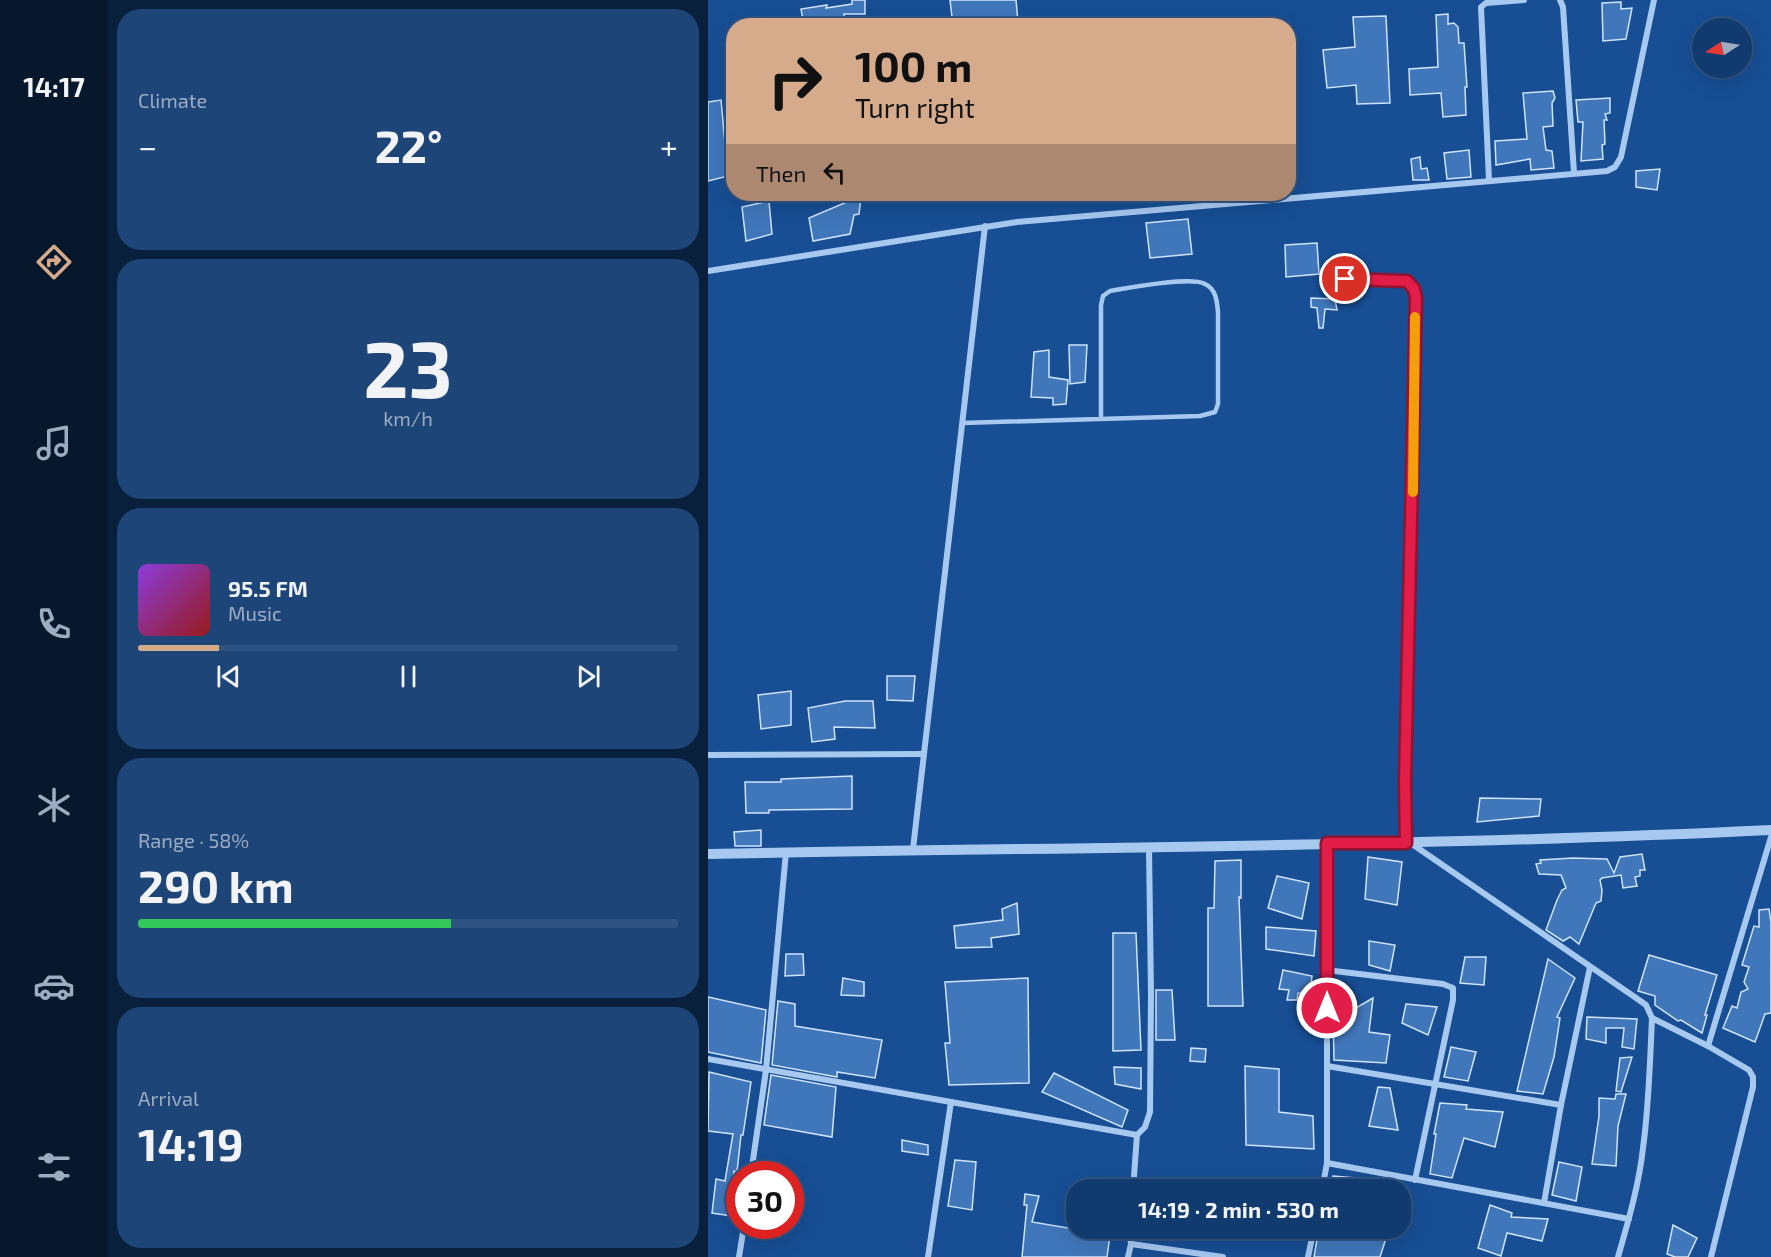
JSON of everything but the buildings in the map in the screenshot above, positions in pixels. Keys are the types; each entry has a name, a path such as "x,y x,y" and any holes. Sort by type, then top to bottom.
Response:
{"street":[{"path":"1489,180 1481,7 1486,3 1524,0"},
{"path":"1560,0 1563,7 1574,173"},
{"path":"1296,198 1606,171 1615,167 1618,163 1654,0"},
{"path":"708,272 985,226 1259,201"},
{"path":"913,849 985,226"},
{"path":"1326,279 1407,281 1414,289 1416,298 1405,783 1409,843"},
{"path":"708,755 924,754"},
{"path":"708,854 1409,843 1771,830"},
{"path":"1708,1046 1771,837"},
{"path":"1324,1179 1327,1163 1327,843"},
{"path":"1409,843 1646,1005 1652,1018 1643,1150 1629,1219 1618,1257"},
{"path":"1134,1179 1137,1135 1145,1127 1150,1112 1149,846"},
{"path":"753,1161 766,1070 786,852"},
{"path":"1544,1203 1561,1105 1590,967"},
{"path":"1326,970 1443,984 1453,988 1453,1000 1415,1180"},
{"path":"1652,1018 1708,1046 1749,1070 1753,1077 1753,1087 1711,1257"},
{"path":"708,1059 1137,1135"},
{"path":"1327,1066 1561,1105"},
{"path":"928,1257 951,1102"},
{"path":"1327,1163 1629,1219"},
{"path":"740,1257 742,1239"},
{"path":"1128,1257 1130,1239"},
{"path":"1308,1257 1312,1239"},
{"path":"1131,1244 1223,1257"}],"lane":[{"path":"962,423 1101,419 1200,416 1215,412 1218,404 1218,312 1217,299 1211,288 1204,283 1188,281 1110,291 1103,296 1101,305 1101,419"}],"slow traffic":[{"path":"1413,492 1415,317"}],"route":[{"path":"1327,1008 1327,843 1406,843 1405,783 1416,298 1414,289 1407,281 1345,279"}]}
